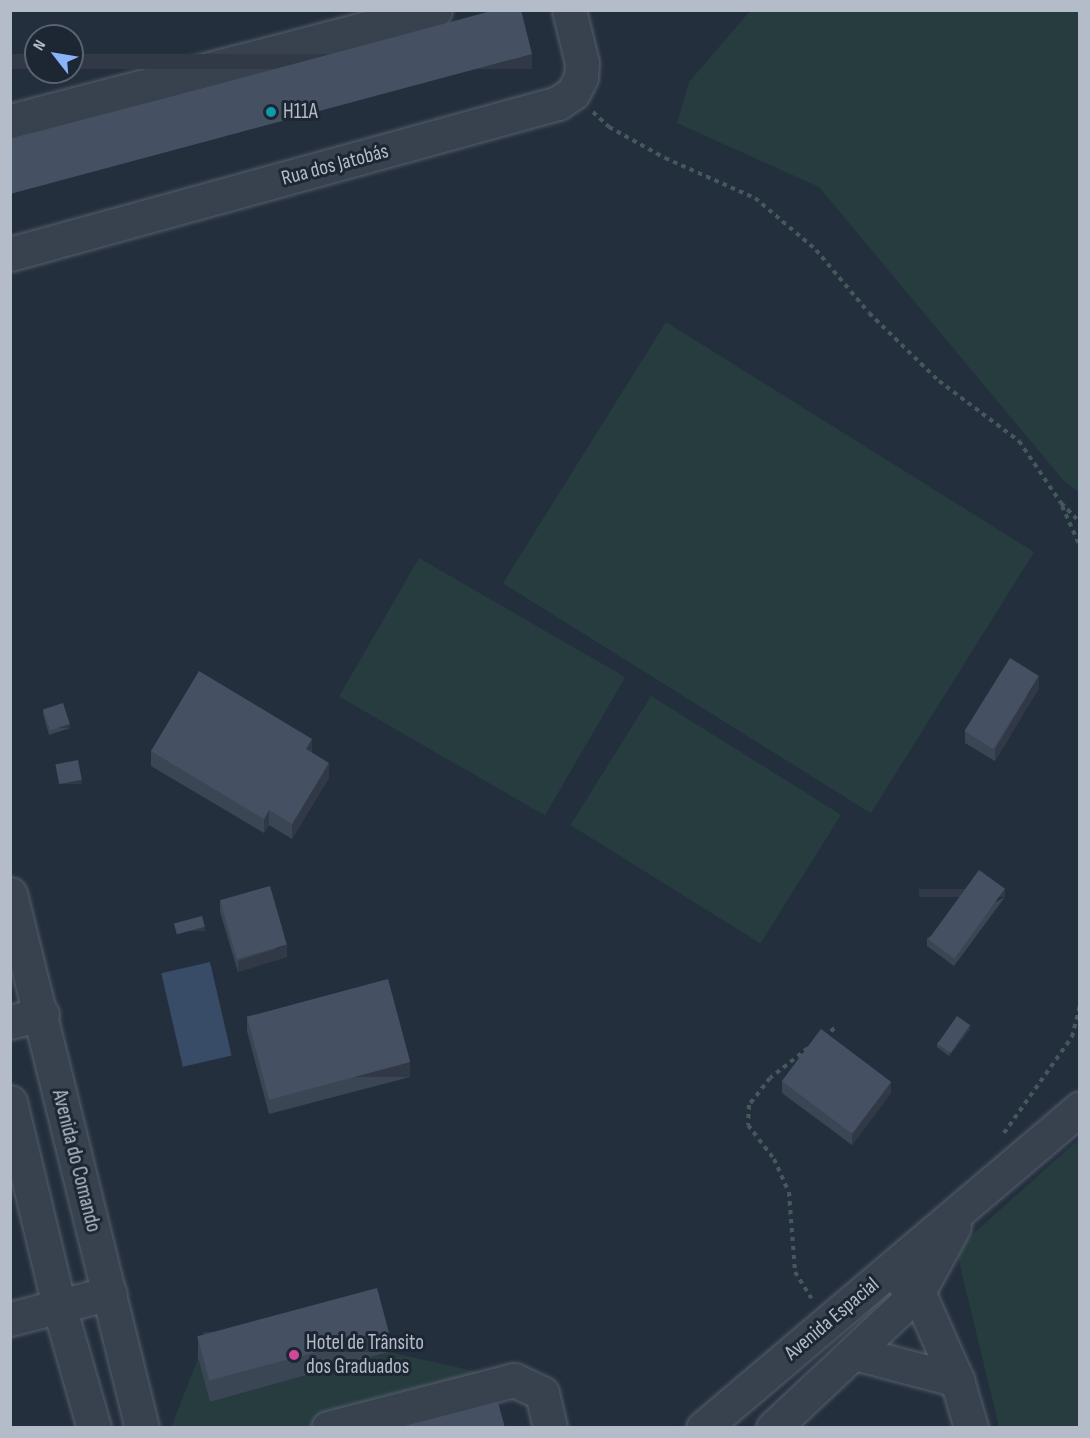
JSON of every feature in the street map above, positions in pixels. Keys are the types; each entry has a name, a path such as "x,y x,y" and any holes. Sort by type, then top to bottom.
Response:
{"lane":[{"path":"10,121 435,10"},
{"path":"569,10 582,63 573,93"},
{"name":"Rua dos Jatobás","path":"10,254 558,104 573,93"},
{"name":"Avenida do Comando","path":"10,894 26,1018 78,1175 110,1293 142,1428"},
{"path":"10,1102 21,1190 59,1306 94,1428"},
{"name":"Avenida Espacial","path":"703,1428 962,1212 1080,1108"},
{"path":"21,1190 78,1175"},
{"name":"Avenida Espacial","path":"776,1426 918,1292 962,1212"},
{"path":"888,1272 918,1292 957,1380 971,1428"},
{"path":"10,1319 110,1293"},
{"path":"855,1353 957,1380"},
{"path":"328,1428 514,1380 542,1393 550,1428"},
{"path":"751,1388 776,1426"}],"path":[{"path":"573,93 609,127 755,198 816,250 869,313 939,381 1019,441 1061,503 1080,546"},
{"path":"1061,503 1080,522"},
{"path":"995,1181 1004,1133 1072,1037 1080,1006"},
{"path":"820,1039 837,1026"},
{"path":"812,1046 770,1078 749,1105 748,1125 774,1159 789,1191 795,1272 827,1324"}],"green space":[{"path":"750,11 1079,11 1079,492 1063,480 819,187 677,123 689,82"},
{"path":"666,322 1034,552 871,813 503,583"},
{"path":"419,558 625,677 545,816 339,697"},
{"path":"651,696 841,815 760,944 570,825"},
{"path":"1079,1139 1079,1427 999,1427 956,1249"},
{"path":"389,1352 514,1380 328,1427 171,1428 198,1358 210,1402"}],"water":[{"path":"210,962 232,1056 183,1067 161,973"}],"building":[{"name":"H11A","path":"495,10 521,10 532,54 10,194 10,140"},
{"path":"1010,658 1039,676 993,749 964,731"},
{"path":"199,671 312,739 306,749 329,763 292,824 269,810 264,819 151,751"},
{"path":"63,703 70,724 50,730 43,709"},
{"path":"78,760 82,780 59,784 55,764"},
{"path":"979,870 1005,889 954,958 928,940"},
{"path":"270,886 287,945 237,959 220,900"},
{"path":"202,916 205,927 177,934 174,924"},
{"path":"388,979 410,1062 269,1100 247,1017"},
{"path":"957,1016 970,1025 951,1053 937,1044"},
{"path":"821,1029 891,1082 852,1134 782,1081"},
{"path":"377,1288 389,1332 209,1381 197,1336"},
{"path":"498,1402 505,1428 400,1428"}],"place":[{"name":"H11A","path":"271,112"},
{"name":"Hotel de Trânsito dos Graduados","path":"294,1355"}]}
